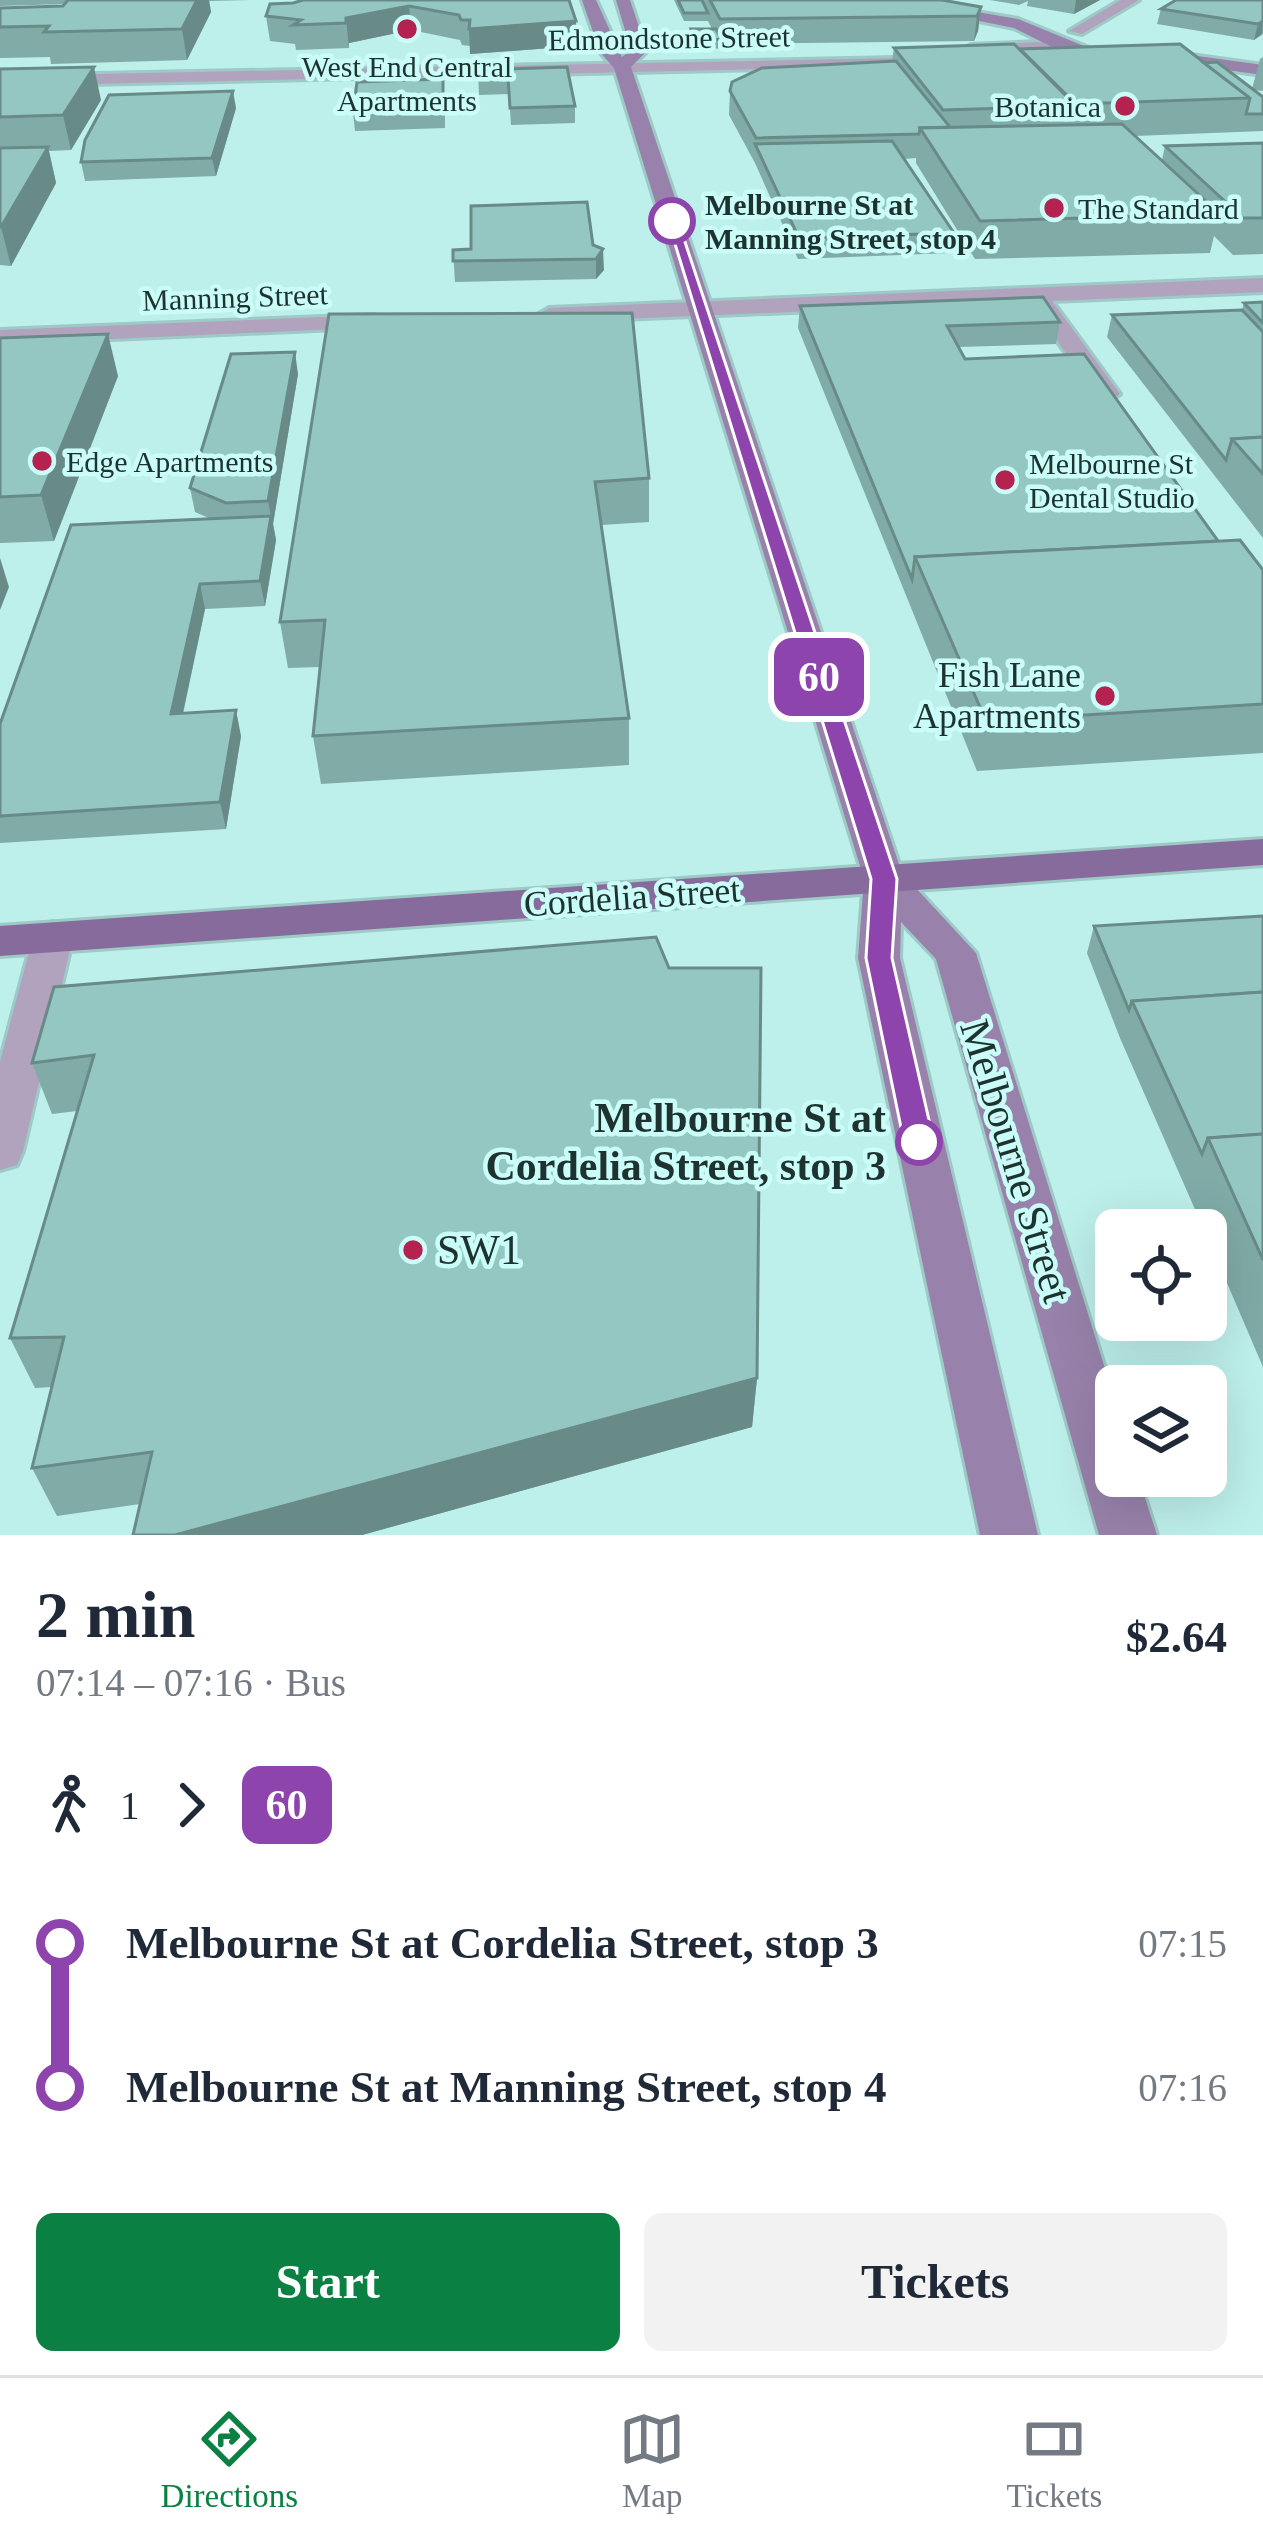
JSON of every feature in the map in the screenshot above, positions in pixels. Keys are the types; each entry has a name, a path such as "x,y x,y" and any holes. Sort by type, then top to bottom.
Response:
{"main road":[{"name":"Melbourne Street","path":"589,0 608,52 622,66 884,879 879,958 1009,1535"},
{"name":"Melbourne Street","path":"622,66 640,51 623,0"},
{"path":"883,0 1077,31 1101,51 1178,49 1263,60"},
{"path":"1003,20 1041,32 1062,46 1263,70"},
{"name":"Cordelia Street","path":"0,941 1263,852"},
{"name":"Melbourne Street","path":"884,879 955,953 1128,1535"}],"street":[{"path":"1077,31 1132,0"},
{"name":"Edmondstone Street","path":"836,61 1062,46"},
{"name":"Edmondstone Street","path":"0,81 1101,51"},
{"path":"528,316 1263,285"},
{"path":"1036,294 1130,426"},
{"name":"Manning Street","path":"0,337 408,320"},
{"path":"0,1151 53,938"}],"building":[{"path":"68,0 197,0 182,29 44,32 49,26 0,27 0,8 63,6"},
{"path":"569,0 576,21 469,29 470,20 461,20 459,15 409,6 346,18 346,23 293,25 301,20 266,16 270,4"},
{"path":"678,0 702,0 708,13 684,13"},
{"path":"710,0 942,0 981,7 977,16 720,19"},
{"path":"1176,0 1263,0 1263,21 1161,9"},
{"path":"691,29 716,29 722,40 695,37"},
{"path":"1014,44 1076,106 943,110 894,48"},
{"path":"1180,44 1250,98 1076,104 1020,49"},
{"path":"896,61 950,127 920,128 919,134 756,138 730,91 732,82 762,68"},
{"path":"1217,62 1263,97 1263,114 1246,114 1250,98 1204,63"},
{"path":"94,67 63,115 0,117 0,69"},
{"path":"567,67 575,106 510,108 508,77 478,78 478,70"},
{"path":"443,79 443,110 353,113 357,82"},
{"path":"233,91 212,158 81,162 85,140 109,95"},
{"path":"1122,124 1220,214 980,221 920,128"},
{"path":"892,141 954,233 799,238 755,144"},
{"path":"1263,143 1263,218 1243,218 1165,146"},
{"path":"48,147 1,227 0,227 0,148"},
{"path":"587,202 593,245 603,249 596,259 453,261 453,250 471,249 471,206"},
{"path":"1043,297 1060,322 947,326 965,359 1084,354 1218,541 915,557 912,579 800,306"},
{"path":"1263,302 1263,323 1244,303"},
{"path":"1242,310 1263,332 1263,437 1232,439 1226,460 1112,315"},
{"path":"632,313 649,478 595,482 629,718 313,736 325,620 280,622 329,314"},
{"path":"108,334 41,495 0,497 0,338"},
{"path":"295,352 268,501 226,503 190,488 231,354"},
{"path":"1263,437 1263,474 1232,439"},
{"path":"271,516 260,581 200,584 171,714 236,710 220,802 0,816 0,724 71,525"},
{"name":"Fish Lane Apartments","path":"1240,540 1263,570 1263,704 986,721 915,557"},
{"path":"1263,916 1263,992 1132,1001 1129,1010 1094,926"},
{"name":"SW1","path":"656,937 669,968 761,968 757,1378 175,1535 133,1535 152,1452 32,1468 64,1337 10,1338 94,1055 32,1063 54,987"},
{"path":"1263,992 1263,1134 1208,1138 1202,1154 1132,1001"},
{"path":"1263,1134 1263,1260 1208,1138"}],"bus line":[{"name":"60","path":"672,221 884,879 879,958 919,1142"}],"place":[{"name":"West End Central Apartments","path":"407,29"},
{"name":"Botanica","path":"1125,106"},
{"name":"The Standard","path":"1054,208"},
{"name":"Melbourne St at Manning Street, stop 4","path":"672,221"},
{"name":"Edge Apartments","path":"42,461"},
{"name":"Melbourne St Dental Studio","path":"1005,480"},
{"name":"Fish Lane Apartments","path":"1105,696"},
{"name":"Melbourne St at Cordelia Street, stop 3","path":"919,1142"},
{"name":"SW1","path":"413,1250"}]}
